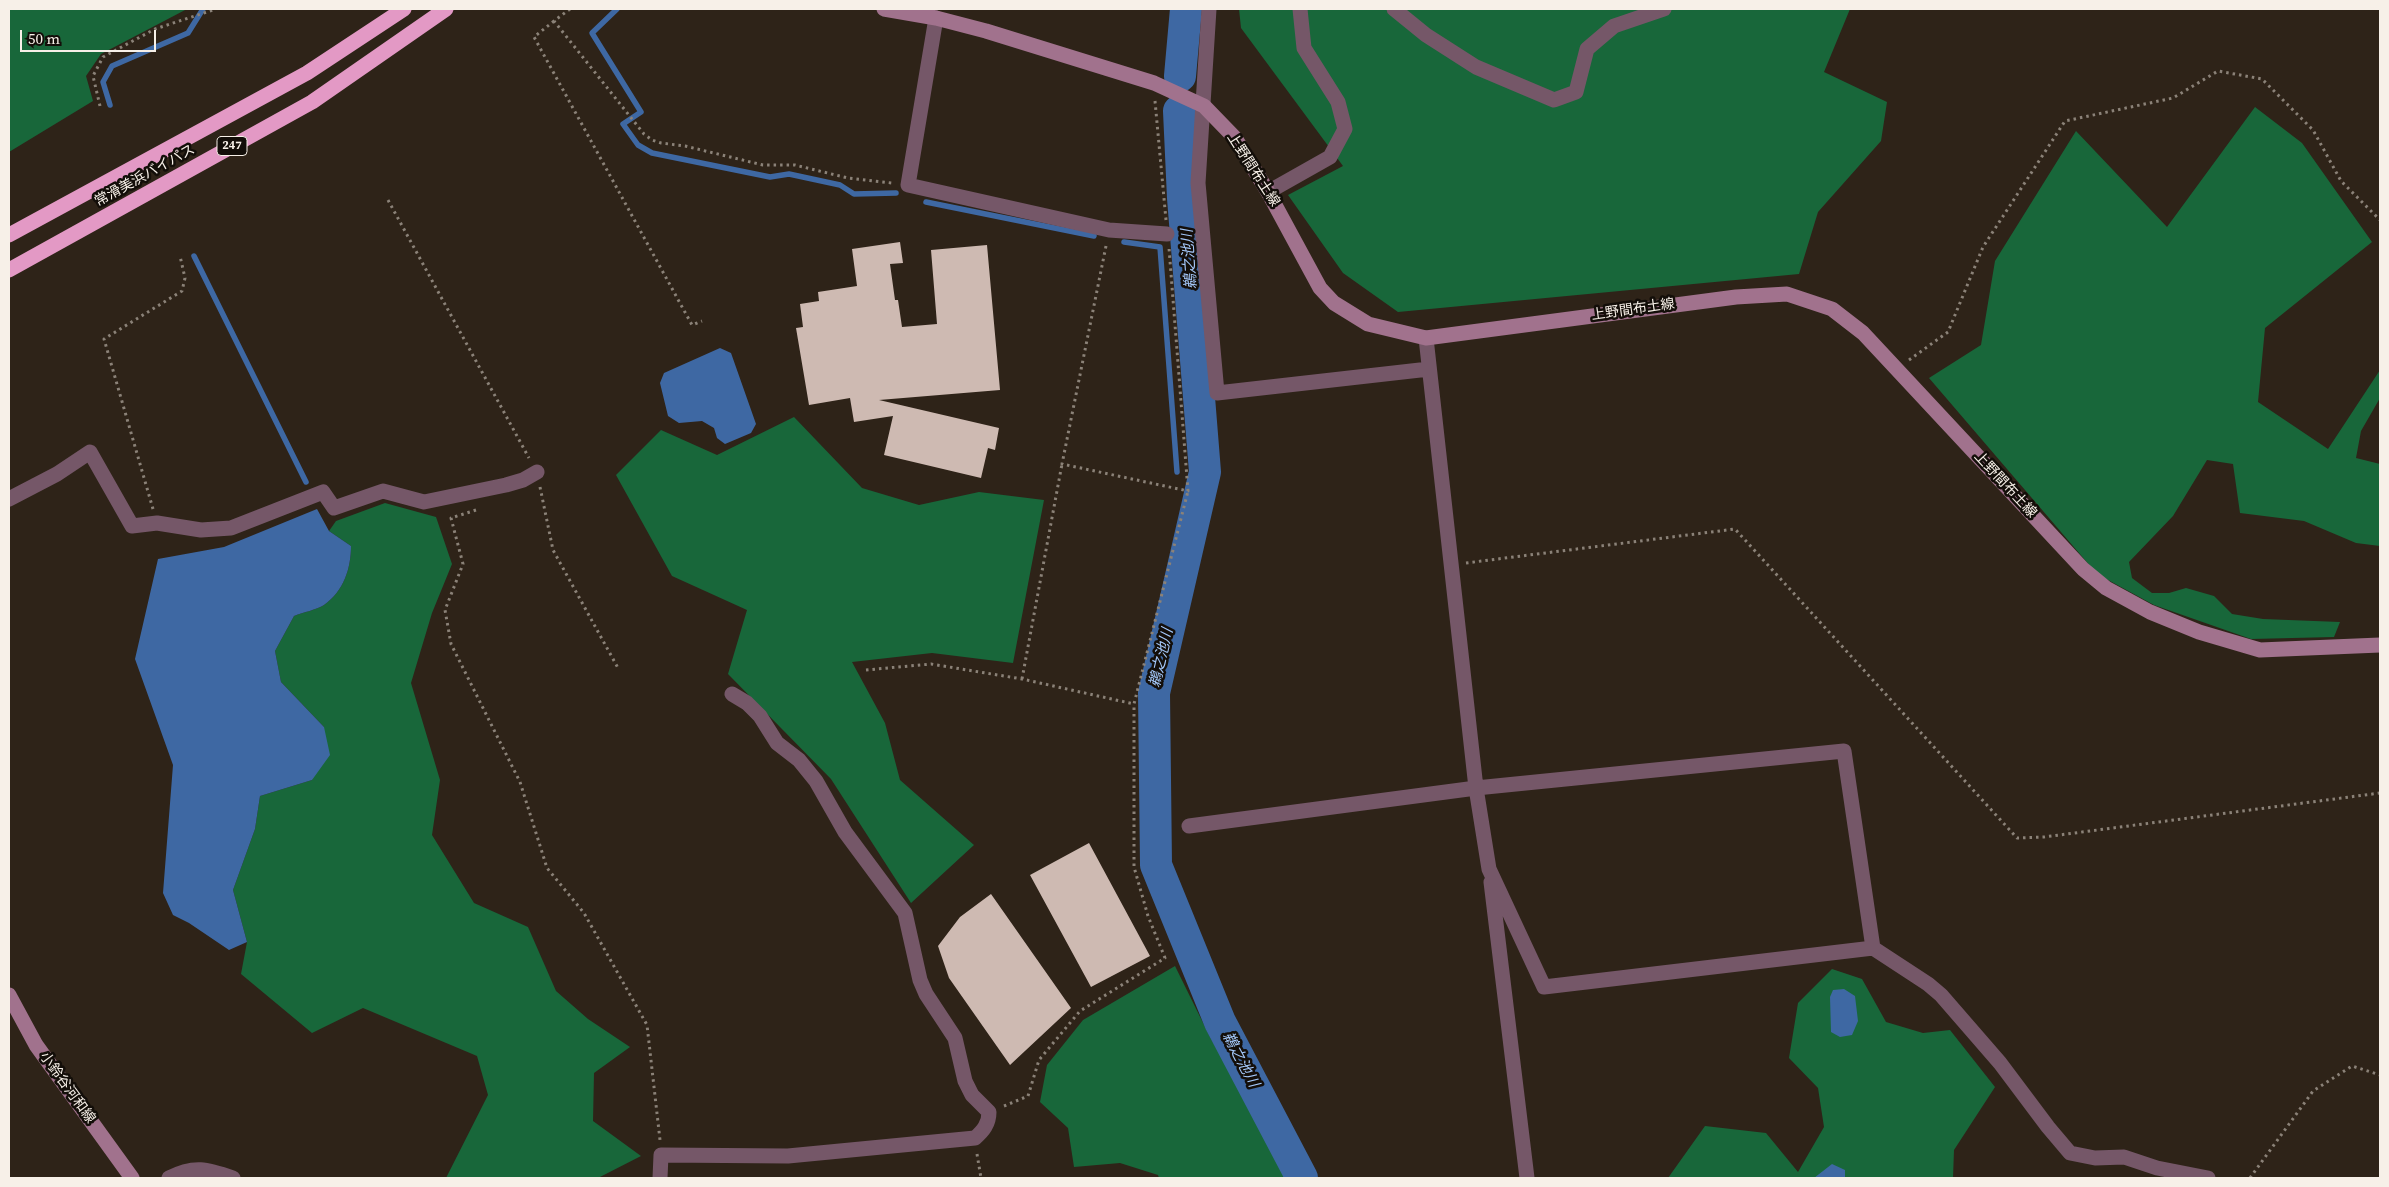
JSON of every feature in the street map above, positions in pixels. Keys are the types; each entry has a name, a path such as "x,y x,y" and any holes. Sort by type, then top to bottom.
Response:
{"highway":[{"name":"常滑美浜バイパス","path":"9,235 307,73 404,9"},
{"name":"常滑美浜バイパス","path":"9,270 312,102 446,9"}],"main road":[{"name":"上野間布土線","path":"884,9 936,18 986,31 1154,83 1204,106 1235,138 1268,192 1320,288 1334,303 1368,324 1426,338 1736,297 1788,294 1832,309 1863,333 2083,569 2106,588 2150,612 2191,628 2260,650 2380,645"},
{"name":"小鈴谷河和線","path":"9,995 36,1045 132,1178"}],"street":[{"path":"1209,9 1198,183 1217,393 1429,369"},
{"path":"1268,192 1330,157 1345,129 1338,102 1304,48 1300,9"},
{"path":"1394,9 1426,35 1476,67 1554,100 1576,92 1587,49 1614,26 1664,9"},
{"path":"936,18 908,185 1109,230 1168,234"},
{"path":"1426,338 1453,565 1476,788 1489,869 1527,1178"},
{"path":"9,499 56,474 90,452 132,526 157,523 180,528 216,530 251,522 323,492 334,508 383,491 424,502 506,485 522,480 537,472"},
{"path":"660,1178 661,1155 788,1156 974,1138 983,1130 989,1119 989,1112 972,1095 965,1082 955,1038 926,994 920,980 905,913 845,832 816,781 799,760 777,743 760,716 747,703 732,694"},
{"path":"1189,826 1476,788 1844,751 1873,948"},
{"path":"1489,869 1544,987 1873,948 1928,984 1941,995 2000,1063 2070,1153 2095,1158 2124,1157 2157,1168 2208,1178"},
{"path":"169,1178 181,1171 196,1168 232,1178"}],"path":[{"path":"100,106 93,76 103,57 155,29 216,9"},
{"path":"570,9 534,37 692,325 702,320"},
{"path":"554,21 636,121 644,134 652,140 763,165 795,165 848,178 908,185"},
{"path":"1896,369 1948,332 1983,247 2065,121 2173,98 2218,72 2262,79 2313,130 2341,181 2380,220"},
{"path":"989,1112 1028,1096 1039,1060 1080,1011 1165,958 1148,916 1134,867 1134,704 1188,491 1154,83"},
{"path":"388,200 537,472"},
{"path":"1022,679 1062,464 1109,230"},
{"path":"157,523 104,339 182,291 185,278 180,256"},
{"path":"1062,464 1188,491"},
{"path":"531,491 540,488 552,550 618,668"},
{"path":"478,509 451,518 463,564 445,610 451,644 520,782 547,868 584,913 646,1024 661,1155"},
{"path":"1453,565 1735,529 2017,838 2044,837 2380,793"},
{"path":"866,670 931,664 1022,679 1134,704"},
{"path":"2250,1178 2313,1091 2352,1066 2380,1075"},
{"path":"974,1138 981,1178"}],"green space":[{"path":"9,9 187,9 101,54 86,76 93,101 9,152"},
{"path":"1239,9 1850,9 1824,72 1887,102 1881,141 1818,212 1799,274 1398,312 1343,273 1288,195 1343,166 1241,28"},
{"path":"2255,107 2302,143 2372,242 2265,328 2258,402 2328,449 2380,370 2380,398 2361,431 2356,458 2380,464 2380,546 2356,543 2304,521 2240,513 2233,464 2207,460 2173,516 2129,562 2132,578 2152,593 2169,593 2186,588 2214,596 2232,614 2263,619 2340,622 2334,637 2251,639 2154,605 2097,574 1929,378 1981,345 1995,261 2076,131 2167,227"},
{"path":"794,417 862,488 919,505 979,492 1044,500 1013,663 932,653 852,662 885,723 900,780 974,845 911,903 831,779 728,674 747,610 672,576 616,475 661,430 717,455"},
{"path":"385,503 436,517 452,564 432,613 411,683 440,780 432,835 474,903 528,927 556,991 588,1019 630,1047 594,1073 593,1121 641,1156 598,1178 446,1178 488,1095 477,1056 363,1008 312,1033 241,974 247,942 233,890 255,829 260,796 312,780 324,727 281,682 275,651 294,616 324,605 337,593 345,578 350,563 351,546 329,531 336,521"},
{"path":"1175,966 1211,1039 1292,1178 1159,1178 1158,1175 1120,1163 1074,1167 1068,1128 1040,1102 1047,1065 1083,1020"},
{"path":"1832,969 1862,979 1886,1022 1923,1033 1950,1030 1995,1087 1954,1150 1953,1178 1668,1178 1705,1126 1766,1133 1798,1172 1824,1127 1818,1088 1789,1058 1798,1003"}],"water":[{"path":"720,348 731,353 756,424 751,433 725,444 717,438 714,428 702,421 679,423 668,416 660,383 664,373"},
{"path":"317,509 329,531 351,546 348,571 337,593 324,605 294,616 275,651 281,682 324,727 330,755 312,780 260,796 255,829 233,890 247,942 229,950 189,923 173,915 163,893 173,765 135,659 158,559 224,547"},
{"path":"1844,989 1855,996 1858,1021 1852,1035 1840,1037 1831,1032 1830,997 1833,990"},
{"path":"1832,1164 1845,1170 1845,1178 1814,1178"}],"building":[{"path":"900,242 903,263 890,264 895,300 898,300 902,327 937,324 931,250 987,245 1000,390 879,400 999,428 995,450 988,448 981,478 884,455 893,416 854,422 850,398 809,405 796,328 803,327 800,304 819,301 818,292 857,286 852,249"},
{"path":"1089,843 1150,956 1091,987 1030,875"},
{"path":"991,894 1071,1008 1010,1065 949,978 938,946 960,917"}],"waterway":[{"path":"110,105 103,82 112,66 188,33 203,9"},
{"path":"617,9 592,33 641,112 623,124 638,145 652,153 770,177 789,174 840,185 854,194 896,193"},
{"name":"鵜之池川","path":"1180,76 1186,9"},
{"name":"鵜之池川","path":"1179,111 1183,198 1205,472 1154,693 1156,865 1220,1022 1302,1178"},
{"path":"926,202 1094,236"},
{"path":"1124,242 1160,247 1177,472"},
{"path":"194,256 306,482"}]}
